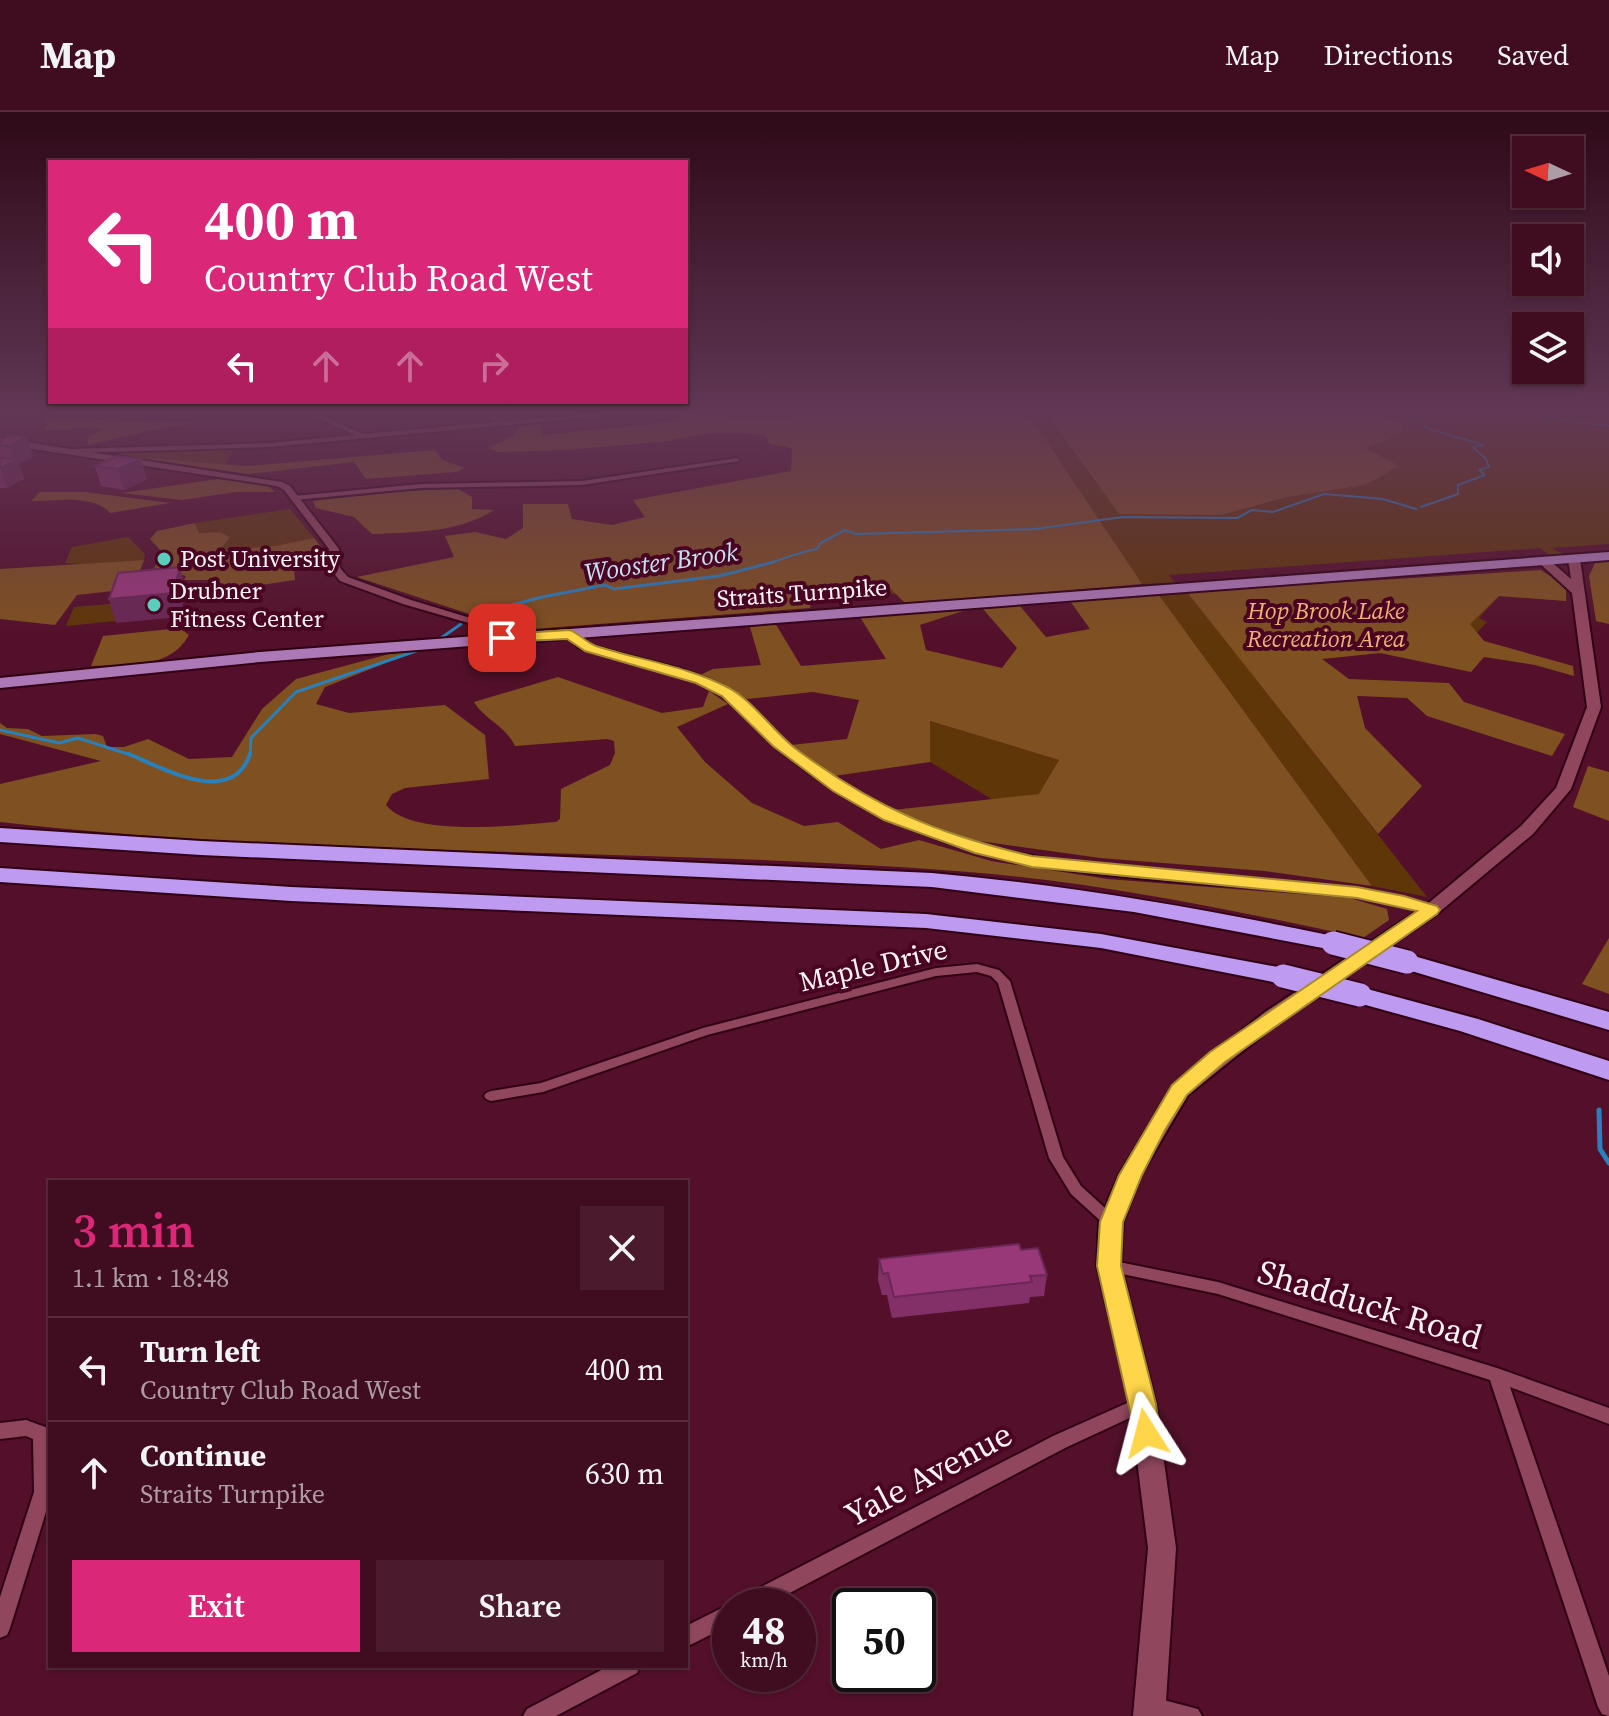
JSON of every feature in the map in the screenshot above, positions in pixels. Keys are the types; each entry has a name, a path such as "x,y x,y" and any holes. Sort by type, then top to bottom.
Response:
{"highway":[{"path":"2,835 151,846 932,880 1047,891 1166,909 1333,943 1609,1021"},
{"path":"0,875 291,894 926,921 1101,941 1283,976 1360,995 1469,1025 1609,1071"}],"main road":[{"name":"Straits Turnpike","path":"0,683 171,664 524,636 1609,556"},
{"path":"1150,1712 1162,1548 1143,1404 1109,1266 1111,1222 1130,1175 1180,1090 1272,1017 1431,910 1527,830 1563,789 1594,707 1574,559"},
{"path":"1543,561 1577,591"}],"street":[{"path":"284,487 334,549 334,565 340,576 374,591 524,636"},
{"path":"294,498 412,487"},
{"path":"570,634 581,645 701,680 727,693 779,743 838,788 890,817 933,834 1032,861 1343,891 1404,901 1431,910"},
{"name":"Maple Drive","path":"491,1096 543,1087 703,1032 936,972 977,968 995,973 1004,981 1056,1158 1076,1190 1111,1222"},
{"name":"Shadduck Road","path":"1109,1266 1218,1288 1497,1375 1609,1416"},
{"path":"1497,1375 1609,1707"},
{"name":"Yale Avenue","path":"779,1588 1059,1442 1143,1404"},
{"path":"0,1431 26,1428 42,1434 43,1492 0,1628"},
{"path":"688,1636 712,1623"},
{"path":"534,1716 626,1668"},
{"path":"1150,1712 1191,1716"}],"green space":[{"path":"164,487 269,487 275,492 236,492 182,500 122,493"},
{"path":"705,487 1077,487 1142,584 906,604 882,580 814,586 810,608 518,630 357,577 454,557 445,536 475,532 506,539 523,528 523,504 568,504 572,519 612,525 645,517 633,500"},
{"name":"Hop Brook Lake Recreation Area","path":"774,487 1609,487 1609,544 1551,548 1562,553 1562,556 1548,554 1540,548 1169,575 1175,583 1142,584 1137,577 890,594 882,580 814,586 794,609 518,630 357,577 516,556 641,530"},
{"path":"1100,487 1353,487 1287,497 1221,515 1119,514"},
{"path":"458,489 472,497 472,509 494,510 451,527 372,534 354,517 316,508 313,501 404,491"},
{"path":"40,492 85,492 170,503 110,513 103,507 84,501 31,501"},
{"path":"290,509 314,538 274,546 218,550 230,537 220,532 199,533 195,523"},
{"path":"195,523 199,533 220,532 230,537 220,550 274,546 314,538 324,551 318,564 294,567 295,580 213,592 215,580 184,580 186,576 154,568 163,553 150,539 157,531"},
{"path":"128,537 145,554 144,560 97,565 65,563 72,547"},
{"path":"144,560 139,573 166,585 77,595 55,625 0,619 0,569"},
{"path":"1609,561 1609,624 1596,621 1589,576 1595,563"},
{"path":"1541,570 1566,587 1566,601 1499,596 1470,624 1484,641 1573,666 1574,676 1535,665 1484,657 1471,672 1380,653 1322,659 1349,679 1449,683 1464,702 1565,734 1552,756 1427,716 1407,698 1357,696 1365,728 1422,786 1378,834 1187,592"},
{"name":"Hop Brook Lake Recreation Area","path":"1547,574 1566,587 1566,601 1499,596 1479,618 1487,622 1474,636 1380,653 1309,660 1218,631 1427,897 1372,886 1186,632 1070,601 1223,589 1232,597"},
{"path":"1158,594 1372,886 1264,871 1100,858 972,840 893,810 1039,794 1059,760 930,721 930,762 834,776 791,745 847,739 859,700 813,692 747,699 733,689 700,675 713,669 761,665 750,627 775,623 801,666 886,659 860,617 969,609 920,625 926,650 1002,668 1017,648 983,609 1020,606 1046,637 1090,629 1070,601"},
{"path":"122,603 116,621 66,626 74,607"},
{"path":"180,628 189,635 181,646 159,660 132,665 91,666 103,636"},
{"path":"416,651 325,687 316,704 349,713 445,705 485,735 489,779 405,788 392,794 386,805 399,815 418,822 441,826 492,827 556,822 560,819 561,789 610,765 615,753 614,741 607,739 515,746 474,702 558,677 662,713 703,707 709,691 728,704 677,727 705,762 752,803 804,826 838,822 881,849 919,840 991,861 1108,879 1350,898 1387,909 1389,920 1363,938 1110,889 956,871 837,863 238,841 0,822 0,784 101,761 0,734 0,723 7,728 28,729 42,736 95,734 103,736 107,747 124,747 148,739 189,759 232,757 262,709 296,679 389,654"},
{"path":"930,721 1059,760 1040,794 995,801 930,762"},
{"path":"1588,766 1609,772 1609,821 1573,807"},
{"path":"1609,938 1609,994 1582,984"}],"building":[{"path":"180,567 173,593 109,599 118,573"},
{"path":"1019,1244 1021,1250 1038,1248 1047,1275 1030,1276 1032,1282 894,1297 888,1273 883,1274 879,1259"}],"waterway":[{"name":"Wooster Brook","path":"1421,507 1458,494 1458,487"},
{"name":"Wooster Brook","path":"766,564 817,549 821,543 845,530 856,534 1035,529 1123,517 1237,518 1252,510 1273,512 1324,494 1383,499 1416,509"},
{"name":"Wooster Brook","path":"475,615 542,597 605,585 614,589 719,576 774,562"},
{"name":"Wooster Brook","path":"441,638 461,624"},
{"name":"Wooster Brook","path":"250,756 251,738 296,692 419,650"},
{"name":"Wooster Brook","path":"0,730 59,743 78,738 133,756"},
{"name":"Wooster Brook","path":"129,754 133,756"},
{"name":"Wooster Brook","path":"133,756 195,780 213,781 228,779 241,770 250,754"},
{"path":"1599,1110 1600,1149 1609,1163"}],"place":[{"name":"Post University","path":"164,559"},
{"name":"Drubner Fitness Center","path":"154,605"}],"route":[{"path":"502,638 570,634 581,645 701,680 727,693 779,743 838,788 890,817 981,849 1032,861 1357,893 1404,901 1431,910 1218,1057 1180,1090 1155,1128 1130,1175 1111,1222 1109,1266 1143,1404 1146,1433"}]}
